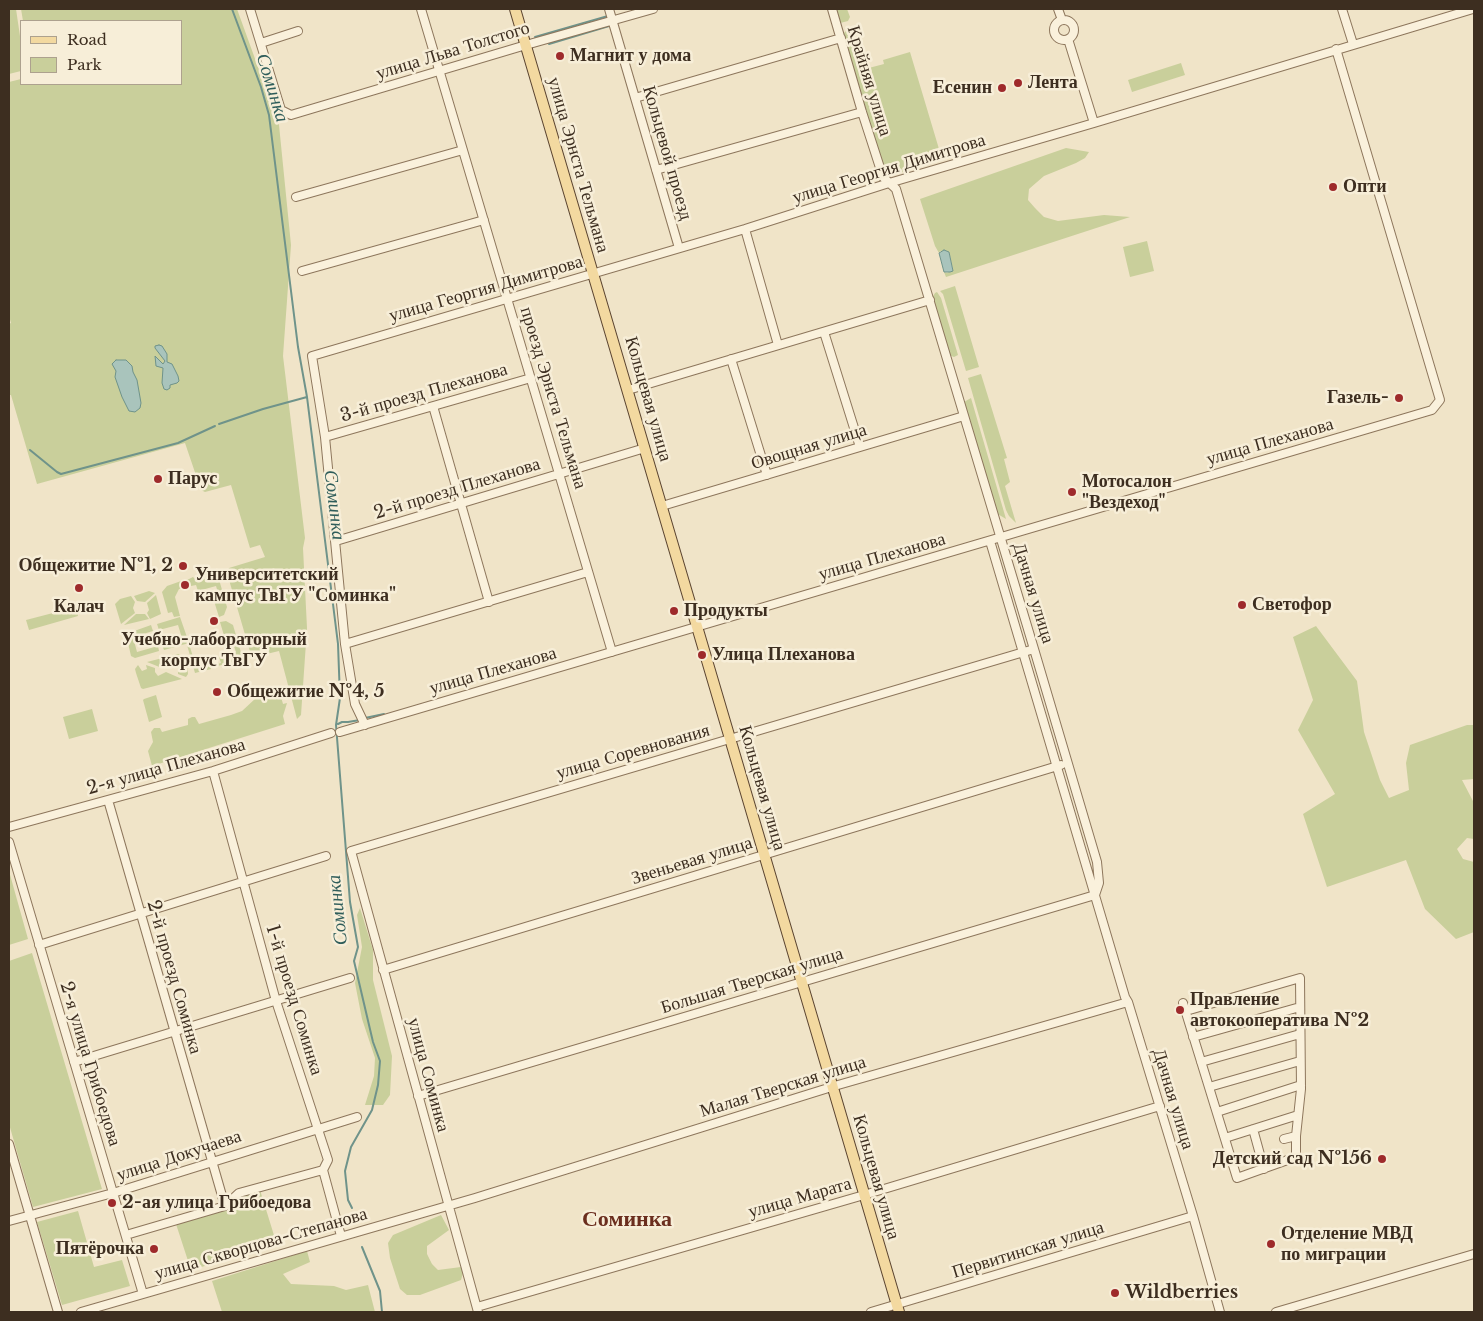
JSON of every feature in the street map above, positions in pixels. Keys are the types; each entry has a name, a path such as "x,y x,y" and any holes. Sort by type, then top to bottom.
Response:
{"main road":[{"name":"улица Эрнста Тельмана","path":"515,9 593,273"},
{"name":"Кольцевая улица","path":"593,273 898,1308"}],"street":[{"path":"250,9 261,43 298,31"},
{"name":"проезд Эрнста Тельмана","path":"421,9 612,652"},
{"name":"Кольцевой проезд","path":"609,9 680,248"},
{"name":"улица Льва Толстого","path":"261,43 281,110 291,115 653,9"},
{"name":"Крайняя улица","path":"832,9 883,177 896,189 930,300"},
{"path":"1058,9 1062,20"},
{"path":"1342,9 1353,44"},
{"name":"улица Георгия Димитрова","path":"325,437 312,356 745,229 889,183 1473,9"},
{"path":"1062,20 1068,20 1073,27 1073,33 1068,39 1058,38 1054,33 1055,24 1062,20"},
{"path":"635,98 840,38"},
{"path":"1068,39 1094,123"},
{"name":"улица Плеханова","path":"340,732 1432,410 1440,400 1336,49"},
{"path":"656,170 862,112"},
{"path":"296,197 463,150"},
{"path":"302,271 484,220"},
{"path":"745,229 778,345"},
{"path":"628,390 930,300"},
{"name":"Дачная улица","path":"930,300 1097,862 1099,883 1095,895"},
{"path":"824,332 860,448"},
{"path":"731,359 767,475"},
{"name":"3-й проезд Плеханова","path":"325,437 531,378"},
{"path":"433,406 489,602"},
{"name":"Овощная улица","path":"662,506 964,416"},
{"path":"325,437 345,644 355,704 365,725"},
{"name":"2-й проезд Плеханова","path":"336,541 645,448"},
{"name":"Дачная улица","path":"990,541 1125,997 1193,1216 1220,1312"},
{"path":"345,644 588,572"},
{"name":"улица Соревнования","path":"355,850 1034,648"},
{"name":"2-я улица Плеханова","path":"9,827 212,771 331,733"},
{"name":"Звеньевая улица","path":"383,970 1067,764"},
{"name":"1-й проезд Соминка","path":"212,771 276,1001 328,1160 323,1170 342,1236"},
{"name":"2-й проезд Соминка","path":"108,800 225,1206"},
{"name":"2-я улица Грибоедова","path":"9,842 143,1294"},
{"name":"улица Соминка","path":"355,850 350,851 477,1310"},
{"path":"39,945 326,856"},
{"name":"Большая Тверская улица","path":"418,1096 1095,895"},
{"path":"74,1062 350,978"},
{"path":"1300,978 1300,1007 1301,1086 1296,1157 1237,1178 1184,1007 1300,978"},
{"name":"Малая Тверская улица","path":"448,1205 833,1087 1128,1002"},
{"path":"1193,1036 1300,1007"},
{"path":"1201,1062 1300,1034"},
{"path":"1209,1087 1300,1061"},
{"path":"1217,1112 1301,1086"},
{"name":"улица Марата","path":"477,1310 1160,1106"},
{"path":"1225,1138 1298,1115"},
{"name":"улица Докучаева","path":"9,1222 113,1193 357,1117"},
{"path":"1253,1129 1264,1169"},
{"path":"1284,1139 1296,1136"},
{"path":"9,1144 58,1312"},
{"path":"126,1235 225,1206 239,1193 323,1170"},
{"name":"улица Скворцова-Степанова","path":"81,1312 448,1205"},
{"name":"Первитинская улица","path":"871,1312 898,1308 1193,1216"},
{"path":"1276,1312 1474,1254"}],"green space":[{"path":"9,9 16,9 20,36 20,71 9,74"},
{"path":"21,9 237,9 279,125 291,245 283,356 305,538 303,548 307,628 301,715 297,719 279,651 254,657 251,655 227,573 229,568 265,557 260,545 250,548 231,485 205,492 201,490 185,443 37,484 11,395 9,395 9,324 11,323 9,316 9,82 20,79 20,85 182,85 182,20 23,20"},
{"path":"836,9 847,9 850,17 848,21 840,23"},
{"path":"847,30 854,32 865,69 884,64 883,60 910,52 942,159 890,176 883,169 843,34"},
{"path":"1181,63 1185,75 1132,92 1128,80"},
{"path":"1066,148 1089,152 1085,158 1076,163 1044,176 1029,189 1028,200 1035,208 1044,217 1058,221 1104,215 1130,217 946,277 944,272 947,273 953,270 949,252 940,251 939,253 935,246 920,199"},
{"path":"1147,241 1154,271 1130,277 1123,247"},
{"path":"955,286 979,367 966,371 943,294 940,291"},
{"path":"937,292 941,298 958,355 954,357 949,355 932,298"},
{"path":"981,374 1007,458 1004,459 1010,482 1005,486 1016,523 1006,510 968,378"},
{"path":"971,398 1006,519 996,513 964,402"},
{"path":"218,576 227,607 224,615 219,617 214,601 220,599 216,586 198,591 196,585 191,586 187,580 193,577 197,581"},
{"path":"184,580 186,587 179,589 175,597 180,616 174,617 172,612 168,613 162,592 167,586"},
{"path":"149,591 155,593 145,602 137,601 134,596"},
{"path":"156,595 161,614 150,619 147,613 149,610 147,603"},
{"path":"131,596 135,602 133,608 135,613 121,624 115,604 120,599"},
{"path":"76,607 78,616 29,630 26,620"},
{"path":"136,614 145,614 149,619 124,625"},
{"path":"180,617 189,643 164,650 162,645 182,638 178,625 159,630 157,624"},
{"path":"226,621 233,625 242,656 240,660 214,667 214,665 221,663 219,657 236,652 231,638 225,639 220,622"},
{"path":"151,625 153,631 133,637 137,652 158,646 159,651 135,658 131,656 126,634"},
{"path":"1316,626 1357,681 1364,732 1380,780 1389,798 1409,790 1406,763 1410,745 1467,725 1474,725 1474,779 1462,780 1474,803 1474,839 1467,838 1457,849 1463,859 1474,862 1474,932 1456,939 1425,909 1406,860 1327,887 1303,814 1335,794 1298,730 1313,700 1293,637"},
{"path":"189,644 195,663 200,662 202,668 210,666 211,669 195,673 187,645"},
{"path":"178,654 184,656 187,664 188,674 186,677 178,674 178,666 175,662 171,662 162,668 147,662"},
{"path":"138,665 142,671 147,669 146,665 155,668 158,676 166,672 182,679 143,689 135,669"},
{"path":"276,691 283,696 281,697 283,704 287,703 283,716 285,724 152,766 148,751 153,742 151,732 154,728 160,728 162,732 188,725 188,719 192,717 195,717 199,724 231,715 242,711 256,698"},
{"path":"156,695 162,717 149,722 143,700"},
{"path":"92,709 98,731 69,739 63,717"},
{"path":"9,871 28,939 9,945"},
{"path":"360,908 373,950 373,980 392,1056 390,1095 383,1105 365,1105 374,1076 375,1058 362,1019 355,983 362,947 357,915"},
{"path":"32,953 102,1189 33,1207 9,1124 9,961"},
{"path":"260,1190 277,1245 191,1270 176,1224 245,1204 243,1194"},
{"path":"78,1211 94,1267 122,1260 130,1286 62,1305 37,1222"},
{"path":"441,1215 449,1230 427,1246 427,1254 432,1264 438,1270 461,1267 463,1273 461,1280 420,1295 407,1295 400,1289 390,1258 388,1243 393,1235"},
{"path":"307,1251 310,1262 283,1274 291,1284 334,1286 346,1290 368,1285 375,1312 222,1312 212,1281"}],"water":[{"path":"944,250 949,252 953,271 944,272 939,253"},
{"path":"155,346 162,346 167,354 167,362 172,364 179,381 170,385 170,388 167,390 164,389 162,383 163,368 156,366 155,356 163,364 165,361 155,348"},
{"path":"116,360 126,360 132,366 137,380 141,403 140,408 135,412 129,411 122,397 115,377 116,371 112,364"}],"waterway":[{"name":"Соминка","path":"232,9 261,87 269,115 338,644 340,698 336,725 350,902 358,947 354,961 373,1042 380,1061 378,1085 372,1110 351,1147 345,1171 348,1200 352,1208"},
{"path":"535,37 608,16"},
{"path":"549,44 609,26"},
{"path":"219,424 307,397"},
{"path":"30,450 61,474 178,443 215,426"},
{"path":"365,718 384,714"},
{"path":"338,724 360,720"},
{"name":"Соминка","path":"362,1247 380,1291 382,1312"}],"place":[{"name":"Магнит у дома","path":"560,56"},
{"name":"Лента","path":"1018,83"},
{"name":"Есенин","path":"1002,88"},
{"name":"Опти","path":"1333,187"},
{"name":"Газель-","path":"1399,398"},
{"name":"Парус","path":"158,479"},
{"name":"Мотосалон \"Вездеход\"","path":"1072,492"},
{"name":"Общежитие №1, 2","path":"183,566"},
{"name":"Университетский кампус ТвГУ \"Соминка\"","path":"185,585"},
{"name":"Калач","path":"79,588"},
{"name":"Светофор","path":"1242,605"},
{"name":"Продукты","path":"674,611"},
{"name":"Учебно-лабораторный корпус ТвГУ","path":"214,621"},
{"name":"Улица Плеханова","path":"702,655"},
{"name":"Общежитие №4, 5","path":"217,692"},
{"name":"Правление автокооператива №2","path":"1180,1010"},
{"name":"Детский сад №156","path":"1382,1159"},
{"name":"2-ая улица Грибоедова","path":"112,1203"},
{"name":"Отделение МВД по миграции","path":"1271,1244"},
{"name":"Пятёрочка","path":"154,1249"},
{"name":"Wildberries","path":"1115,1293"}],"district":[{"name":"Соминка","path":"627,1220"}]}
